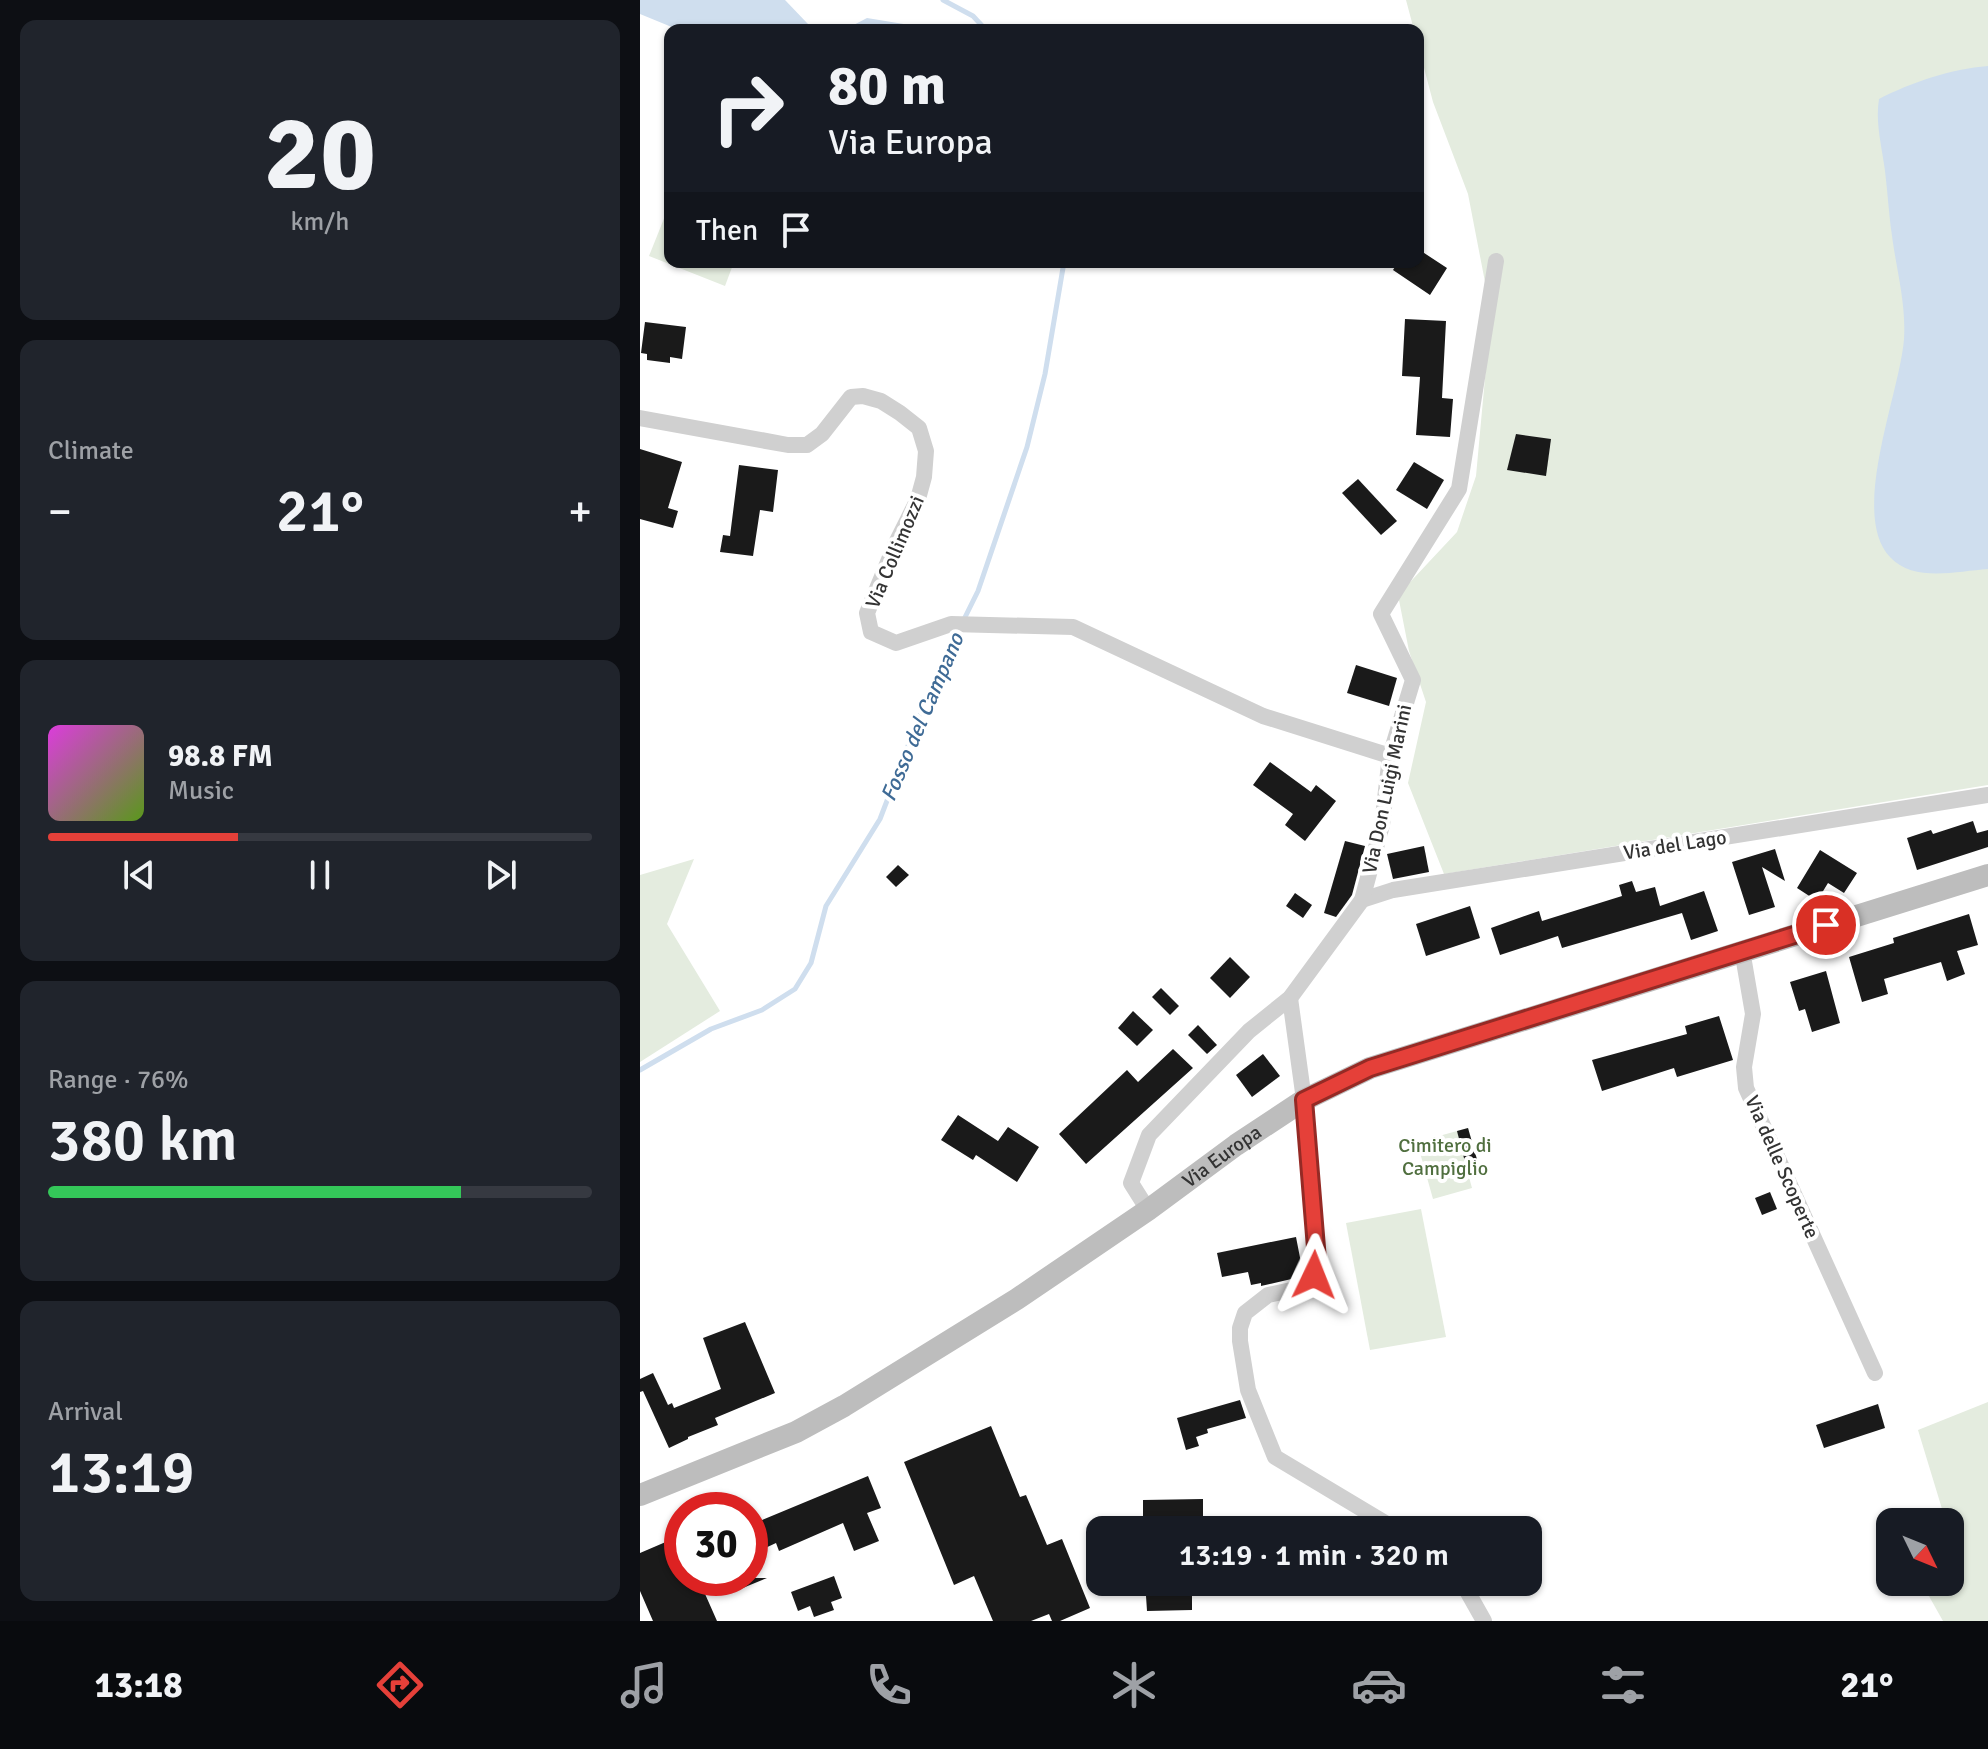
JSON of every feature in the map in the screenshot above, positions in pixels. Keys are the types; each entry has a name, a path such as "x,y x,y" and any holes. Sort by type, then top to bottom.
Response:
{"main road":[{"name":"Via Europa","path":"640,1495 796,1432 844,1406 1017,1299 1304,1100 1370,1068 1988,875"}],"street":[{"name":"Via Don Luigi Marini","path":"1148,1210 1131,1183 1149,1135 1249,1031 1290,998 1362,900 1382,825 1390,756 1413,680 1381,614 1459,489 1496,261"},
{"name":"Via Collimozzi","path":"640,418 788,445 807,445 822,434 851,397 863,396 881,401 919,428 926,451 918,499 867,613 871,632 896,643 951,624 1073,627 1263,716 1390,756"},
{"name":"Via del Lago","path":"1362,900 1393,890 1988,795"},
{"name":"Via delle Scoperte","path":"1742,950 1753,1014 1744,1067 1746,1088 1875,1373"},
{"path":"1290,998 1304,1100 1317,1260 1312,1282 1305,1287 1268,1295 1245,1313 1240,1341 1248,1390 1275,1457 1374,1516"},
{"path":"1470,1596 1484,1621"}],"green space":[{"path":"1406,0 1988,0 1988,785 1444,874 1408,783 1426,702 1409,651 1398,595 1457,532 1476,476 1491,313 1468,194 1433,102 1424,68 1424,24 1412,24"},
{"path":"664,218 664,262 649,256"},
{"path":"679,268 732,268 725,286"},
{"path":"694,859 667,924 720,1011 640,1062 640,875"},
{"name":"Cimitero di Campiglio","path":"1468,1128 1478,1163 1466,1166 1472,1188 1433,1199 1417,1142"},
{"path":"1421,1209 1446,1337 1370,1350 1346,1223"},
{"path":"1988,1402 1988,1621 1943,1621 1929,1596 1964,1596 1964,1508 1942,1508 1918,1430"}],"water":[{"path":"640,0 785,0 808,24 664,24 640,14"},
{"path":"867,18 904,24 856,24"},
{"path":"1988,66 1988,569 1923,573 1900,565 1890,557 1879,538 1874,512 1880,452 1904,339 1903,303 1878,126 1879,99 1932,77"}],"building":[{"path":"1424,253 1447,268 1430,295 1393,270 1424,268"},
{"path":"1405,319 1446,321 1442,398 1453,399 1450,437 1416,435 1420,377 1402,376"},
{"path":"645,322 686,327 682,359 670,357 670,363 647,360 647,354 641,353"},
{"path":"1516,434 1551,439 1546,476 1507,470"},
{"path":"640,449 682,462 668,508 678,511 673,528 640,519"},
{"path":"1414,462 1444,480 1427,509 1396,490"},
{"path":"739,465 778,470 773,512 760,510 753,556 720,552 723,535 730,536"},
{"path":"1358,479 1397,521 1381,535 1342,493"},
{"path":"1356,665 1397,678 1389,706 1347,693"},
{"path":"1270,762 1311,792 1316,785 1336,801 1305,841 1285,825 1293,814 1253,785"},
{"path":"1973,821 1977,833 1988,830 1988,847 1917,870 1907,838 1931,830 1933,834"},
{"path":"1345,841 1365,846 1352,895 1336,917 1324,913"},
{"path":"1424,846 1429,872 1393,879 1387,854"},
{"path":"1775,849 1785,881 1762,867 1775,907 1749,915 1732,862"},
{"path":"1820,850 1857,873 1844,893 1828,883 1817,901 1797,888"},
{"path":"898,865 909,875 896,887 886,877"},
{"path":"1632,881 1636,892 1655,887 1660,906 1704,891 1718,931 1691,940 1682,913 1562,948 1558,936 1500,955 1491,928 1539,911 1542,921 1622,896 1619,885"},
{"path":"1295,893 1312,905 1303,918 1286,906"},
{"path":"1470,906 1480,938 1426,956 1416,924"},
{"path":"1969,914 1978,945 1957,951 1965,974 1947,981 1941,962 1884,979 1888,994 1862,1002 1849,957 1894,943 1893,938"},
{"path":"1230,957 1250,977 1230,998 1210,978"},
{"path":"1826,971 1840,1023 1812,1032 1805,1009 1799,1011 1790,982"},
{"path":"1161,988 1179,1006 1170,1015 1152,997"},
{"path":"1133,1011 1153,1030 1137,1046 1118,1028"},
{"path":"1719,1016 1733,1060 1677,1077 1674,1068 1602,1091 1592,1060 1687,1034 1685,1026"},
{"path":"1198,1025 1217,1045 1207,1054 1188,1035"},
{"path":"1173,1049 1193,1068 1086,1164 1059,1134 1127,1070 1138,1082"},
{"path":"1263,1054 1280,1076 1252,1097 1236,1075"},
{"path":"958,1115 998,1141 1008,1127 1039,1147 1017,1182 976,1155 973,1160 941,1140"},
{"path":"1468,1128 1478,1163 1466,1166 1457,1131"},
{"path":"1770,1192 1777,1209 1762,1215 1755,1198"},
{"path":"1296,1237 1303,1273 1300,1277 1261,1286 1261,1283 1251,1285 1248,1272 1222,1277 1217,1253"},
{"path":"745,1322 775,1393 715,1418 718,1425 669,1448 643,1391 640,1392 640,1379 653,1373 668,1405 672,1403 674,1408 721,1389 703,1338"},
{"path":"1240,1400 1246,1418 1207,1429 1208,1433 1196,1437 1199,1446 1186,1450 1177,1418"},
{"path":"1878,1404 1885,1428 1824,1448 1816,1425"},
{"path":"991,1426 1020,1497 1026,1495 1047,1545 1062,1539 1090,1608 1060,1621 1052,1621 1049,1614 1031,1621 993,1621 974,1576 954,1585 904,1462"},
{"path":"868,1476 881,1508 867,1513 879,1541 854,1551 843,1523 779,1551 776,1543 768,1547 768,1518"},
{"path":"1203,1499 1203,1516 1143,1516 1143,1500"},
{"path":"664,1543 664,1596 706,1596 717,1621 653,1621 640,1591 640,1553"},
{"path":"834,1576 842,1598 831,1602 834,1610 814,1617 810,1606 798,1611 791,1592"},
{"path":"1146,1596 1192,1596 1192,1610 1147,1611"}],"waterway":[{"name":"Fosso del Campano","path":"943,0 973,16 980,24"},
{"name":"Fosso del Campano","path":"640,1070 711,1029 762,1010 795,989 811,963 826,906 880,819 931,686 978,591 1027,447 1045,374 1063,268"}],"route":[{"path":"1314,1275 1316,1241 1304,1100 1370,1068 1826,925"}]}
